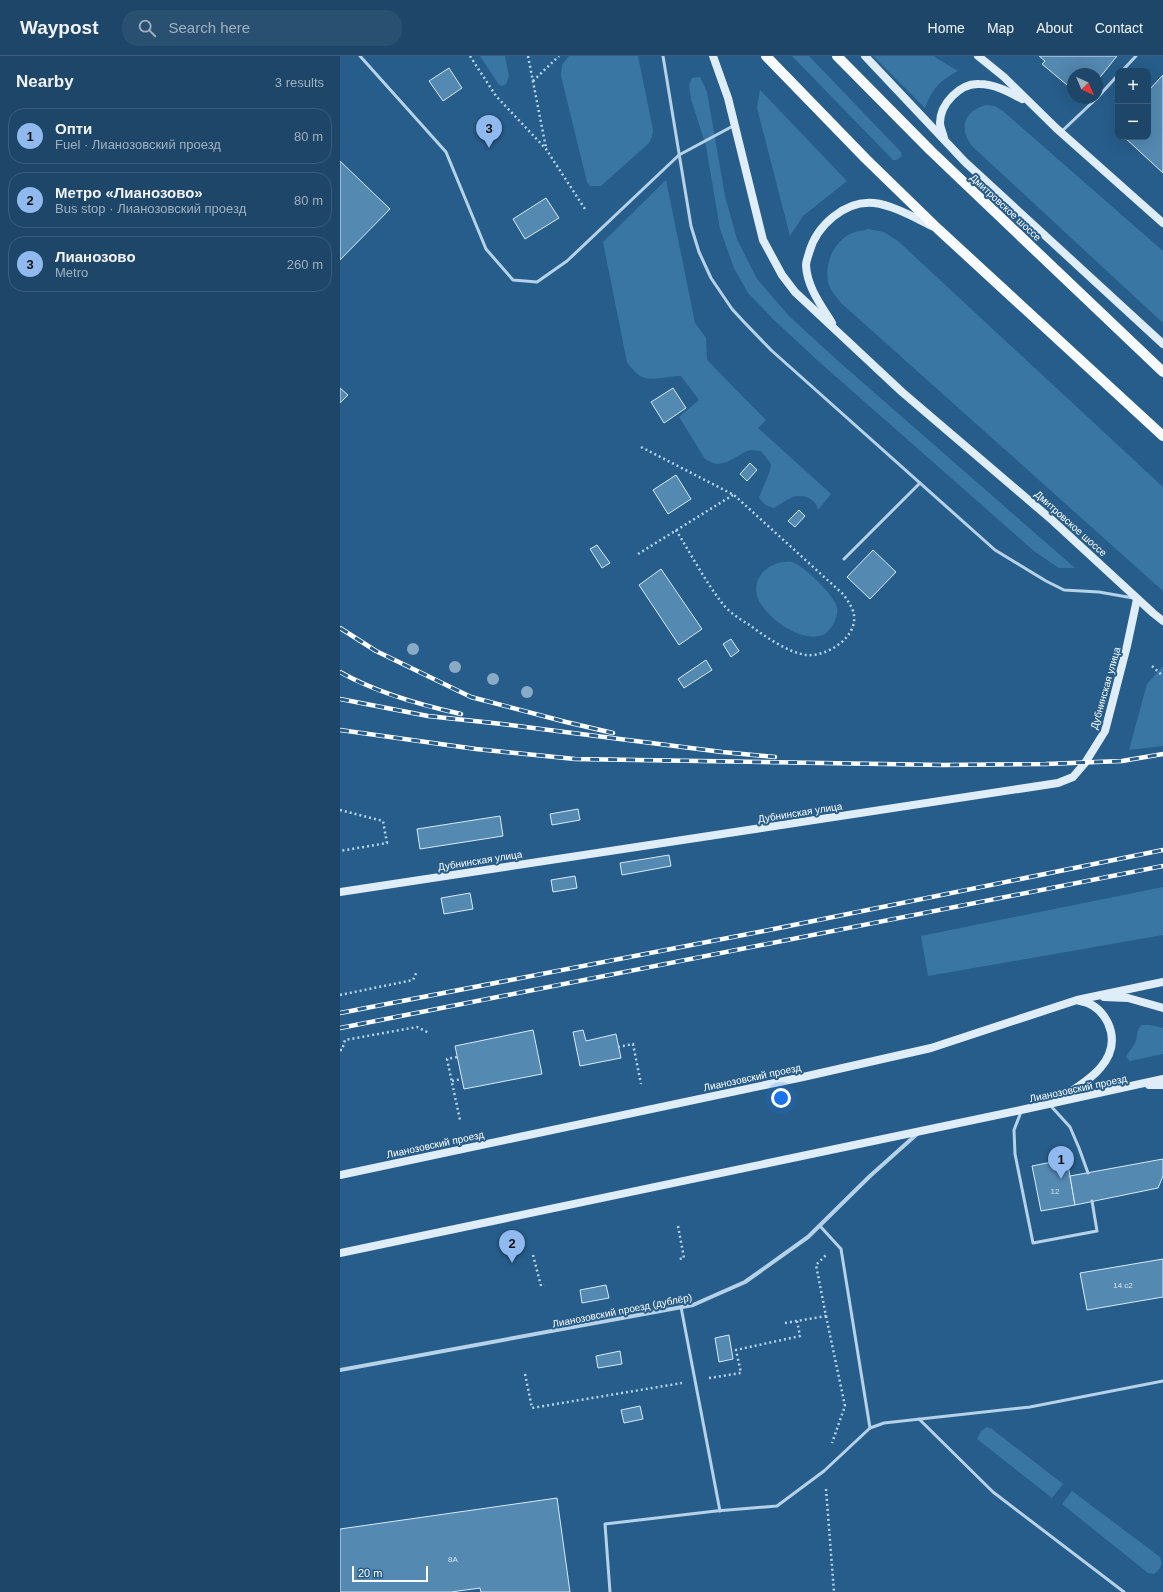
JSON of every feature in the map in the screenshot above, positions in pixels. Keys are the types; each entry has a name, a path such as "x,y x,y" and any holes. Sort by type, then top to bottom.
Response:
{"main road":[{"name":"Дмитровское шоссе","path":"766,56 866,159 938,229 1163,436"},
{"name":"Дмитровское шоссе","path":"837,56 931,151 1163,372"}],"street":[{"name":"Дмитровское шоссе","path":"713,56 728,98 763,240 782,275 795,292 908,397 1052,520 1137,599 1163,621"},
{"path":"865,56 965,162 1163,344"},
{"path":"978,56 1004,77 1028,102 1163,223"},
{"path":"944,139 940,122 944,108 952,96 964,86 978,83 998,87 1028,102"},
{"name":"Дмитровское шоссе","path":"837,332 810,286 806,264 812,242 824,225 839,212 855,205 874,203 900,211 938,229"},
{"name":"Дубнинская улица","path":"340,892 1058,783 1073,777 1085,763 1105,731 1127,646 1137,599"},
{"name":"Лианозовский проезд","path":"340,1175 803,1077 931,1048 1077,1000 1163,982"},
{"path":"1091,997 1128,998 1163,1008"},
{"path":"1049,1104 1085,1083 1102,1066 1112,1046 1110,1028 1103,1013 1088,1002 1077,1000"},
{"name":"Лианозовский проезд","path":"340,1253 1163,1079"},
{"path":"1140,1084 1163,1085"},
{"name":"Лианозовский проезд (дублёр)","path":"340,1370 693,1304 745,1282 789,1251 820,1226 870,1176 922,1130"}],"lane":[{"path":"360,56 446,152 486,249 513,280 536,282 567,261 679,155 735,126"},
{"path":"663,56 691,226 699,252 711,278 732,309 771,350 996,550 1046,581 1064,590 1099,592 1137,599"},
{"path":"1125,68 1136,56"},
{"path":"1103,91 1115,78"},
{"path":"1061,132 1091,104"},
{"path":"844,559 920,483"},
{"path":"1049,1104 1070,1127 1088,1173"},
{"path":"1021,1110 1014,1130 1015,1154 1032,1244 1097,1231 1092,1201"},
{"path":"820,1226 841,1249 870,1428"},
{"path":"681,1307 720,1511"},
{"path":"610,1591 605,1524 777,1506 824,1471 870,1428 884,1423 1030,1407 1163,1381"},
{"path":"920,1419 993,1492 1124,1592"}],"path":[{"path":"470,56 496,96 546,149 585,209"},
{"path":"528,56 546,149"},
{"path":"533,81 559,56"},
{"path":"641,448 734,495 844,595 853,611 853,627 846,638 835,647 824,653 808,655 799,653 776,643 747,624 722,604 676,530"},
{"path":"638,554 734,495"},
{"path":"1152,666 1163,676"},
{"path":"340,810 383,821 387,843 340,851"},
{"path":"340,995 413,980 417,971"},
{"path":"340,1050 342,1050 345,1040 417,1027 429,1033"},
{"path":"618,1047 633,1044 641,1084"},
{"path":"457,1057 447,1058 460,1120"},
{"path":"452,1081 462,1079"},
{"path":"678,1226 684,1258 679,1258"},
{"path":"785,1324 826,1316 816,1265 829,1252"},
{"path":"534,1255 541,1286 544,1285"},
{"path":"706,1379 741,1373 736,1350 800,1336 797,1321"},
{"path":"525,1374 532,1408 682,1383"}],"shaded area":[{"path":"480,56 505,56 509,76 506,84 502,86 499,85"},
{"path":"569,56 638,56 653,130 652,137 649,143 601,186 590,186 587,182 561,76 562,65"},
{"path":"792,56 809,56 901,152 902,156 897,160 893,160"},
{"path":"873,56 933,56 958,71 946,78 937,86 925,108"},
{"path":"700,77 707,92 725,196 737,239 757,279 789,316 837,360 1075,568 1059,568 1034,551 817,360 774,320 748,293 734,268 720,229 706,146 691,99 689,85 692,78"},
{"path":"760,90 847,181 803,216 790,236 757,108"},
{"path":"986,105 995,106 1003,111 1163,251 1163,323 972,146 965,133 964,127 966,121 968,116 973,111"},
{"path":"666,180 695,323 706,338 707,360 766,420 758,428 831,494 818,510 814,501 801,496 792,497 774,508 763,503 759,497 770,471 771,464 761,451 749,450 727,462 718,464 705,459 679,417 699,400 681,376 651,379 645,378 633,370 627,362 603,242"},
{"path":"868,229 884,232 898,241 1163,487 1163,591 841,303 831,290 828,282 827,274 830,257 845,237 852,233"},
{"path":"783,562 791,562 804,569 825,589 835,602 837,607 836,618 828,632 825,634 817,637 807,636 788,629 771,616 759,601 756,587 760,576 770,567"},
{"path":"1162,667 1163,746 1129,750 1147,684"},
{"path":"1163,887 1163,935 928,976 921,936"},
{"path":"1142,1025 1163,1028 1163,1054 1130,1061 1126,1057 1136,1041 1138,1031"},
{"path":"987,1427 992,1429 1063,1484 1052,1498 977,1439 981,1431"},
{"path":"1072,1491 1160,1557 1161,1565 1158,1571 1154,1574 1148,1573 1062,1504"}],"building":[{"path":"1039,56 1117,56 1103,74 1103,68 1067,68 1067,85 1042,64 1045,61"},
{"path":"449,68 462,88 443,101 429,81"},
{"path":"1163,75 1163,173 1127,140 1151,140 1151,88"},
{"path":"340,161 390,209 340,260"},
{"path":"546,198 559,218 525,239 513,219"},
{"path":"340,388 348,395 340,403"},
{"path":"673,388 686,408 664,423 651,402"},
{"path":"750,463 757,470 747,481 740,474"},
{"path":"676,475 691,499 668,514 653,490"},
{"path":"799,510 805,516 795,527 788,521"},
{"path":"597,545 610,563 602,568 590,549"},
{"path":"873,550 896,572 870,599 847,577"},
{"path":"661,569 702,629 679,645 639,585"},
{"path":"731,639 739,651 731,657 723,644"},
{"path":"706,660 712,670 684,688 678,679"},
{"path":"578,809 580,820 552,825 550,814"},
{"path":"500,816 503,836 420,849 417,829"},
{"path":"669,855 671,866 622,875 620,863"},
{"path":"575,876 577,888 553,892 551,880"},
{"path":"470,893 473,909 444,914 441,898"},
{"path":"533,1030 542,1074 464,1089 455,1046"},
{"path":"583,1030 586,1041 616,1034 621,1058 580,1066 573,1032"},
{"path":"1067,1159 1075,1205 1041,1211 1032,1166"},
{"path":"1163,1159 1163,1176 1158,1188 1075,1205 1070,1176"},
{"path":"1163,1259 1163,1297 1087,1310 1080,1273"},
{"path":"606,1285 609,1298 582,1303 580,1290"},
{"path":"729,1335 733,1359 719,1362 715,1338"},
{"path":"620,1351 622,1364 598,1368 596,1356"},
{"path":"640,1406 643,1419 624,1423 621,1410"},
{"path":"557,1498 570,1592 481,1592 480,1588 451,1592 340,1592 340,1529"}],"railway":[{"path":"340,628 376,651 471,697 613,733"},
{"path":"340,672 399,698 461,714"},
{"path":"340,699 428,716 722,752 775,757"},
{"path":"340,730 476,749 575,759 943,765 1046,764 1122,761 1163,754"},
{"path":"340,1013 764,931 1163,850"},
{"path":"340,1028 1163,866"}],"place":[{"name":"Лианозово","path":"489,148"},
{"name":"Опти","path":"1061,1179"},
{"name":"Метро «Лианозово»","path":"512,1263"}]}
